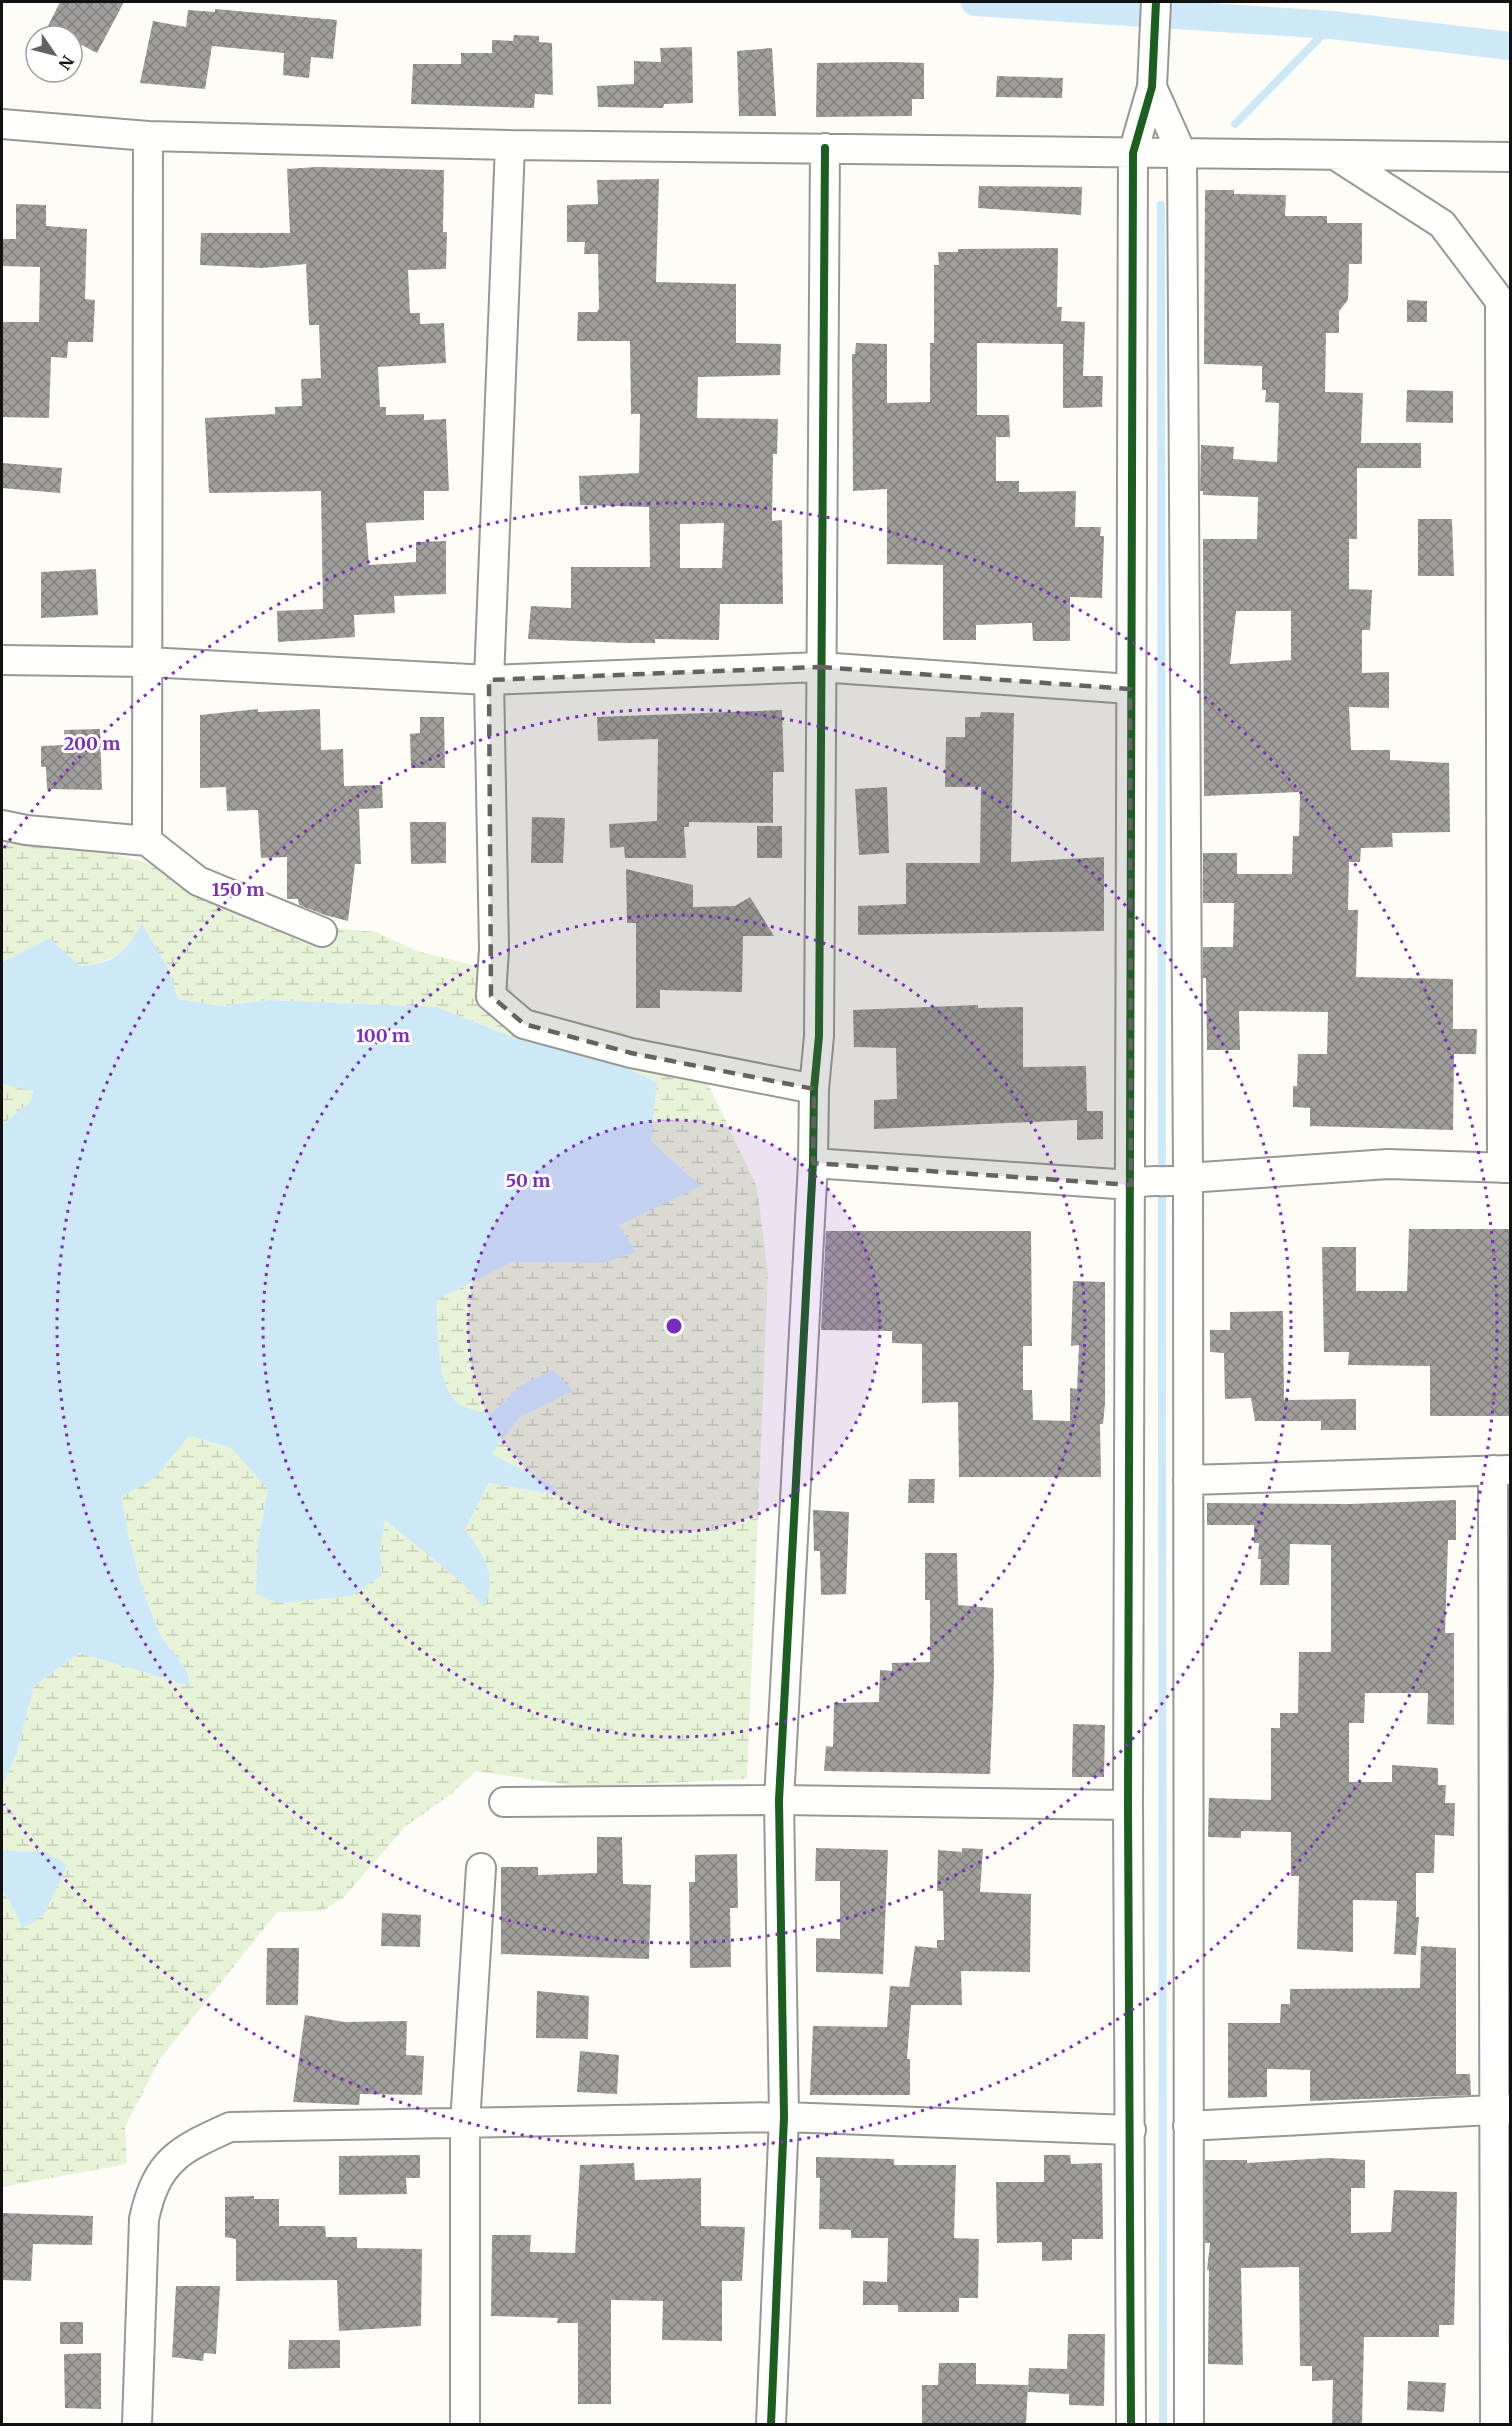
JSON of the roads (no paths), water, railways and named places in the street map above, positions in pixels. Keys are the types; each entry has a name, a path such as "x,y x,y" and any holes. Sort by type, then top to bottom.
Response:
{"street":[{"path":"1131,2424 1128,1805 1134,1184 1130,689 1133,153 1152,87 1156,2"},
{"path":"1152,87 1182,154 1183,1180 1188,1480 1189,2424"},
{"path":"2,124 148,136 510,145 1510,157"},
{"path":"147,841 148,136"},
{"path":"510,145 489,680 494,949 491,996 524,1024 631,1053 814,1089"},
{"path":"771,2424 784,2118 779,1800 813,1163 814,1089 819,1036 825,148"},
{"path":"813,1163 1134,1184 1388,1164 1506,1168 1505,306 1442,224 1335,155"},
{"path":"2,660 147,662 489,680 820,667 1130,689"},
{"path":"2,825 26,830 147,841 198,881 322,932"},
{"path":"1188,1480 1502,1470 1502,2109 1495,2424"},
{"path":"504,1802 779,1800 1128,1805"},
{"path":"465,2424 465,2124 481,1868"},
{"path":"1188,2126 1502,2109"},
{"path":"137,2424 144,2219 150,2192 165,2166 190,2145 230,2127 784,2118 1131,2130"}],"water":[{"path":"142,924 169,970 178,999 220,1006 270,1000 437,1007 520,1040 602,1057 657,1082 651,1141 701,1186 619,1225 636,1252 604,1263 512,1262 437,1300 439,1356 442,1371 451,1396 459,1404 491,1414 522,1385 552,1370 573,1391 519,1418 492,1454 556,1487 558,1495 489,1483 465,1530 483,1557 490,1576 490,1586 484,1607 461,1582 385,1520 380,1551 382,1575 351,1596 280,1603 256,1594 258,1543 268,1489 231,1448 189,1436 155,1478 121,1497 132,1550 147,1602 161,1635 187,1672 190,1686 80,1653 34,1686 17,1752 2,1787 2,1125 31,1101 33,1091 2,1084 2,962 49,938 80,966 102,963 118,955"},
{"path":"2,1850 46,1852 67,1865 44,1915 23,1928 2,1888"}],"waterway":[{"path":"975,2 1332,25 1510,46"},
{"path":"1235,124 1332,25"},
{"path":"1161,205 1163,2424"}]}
